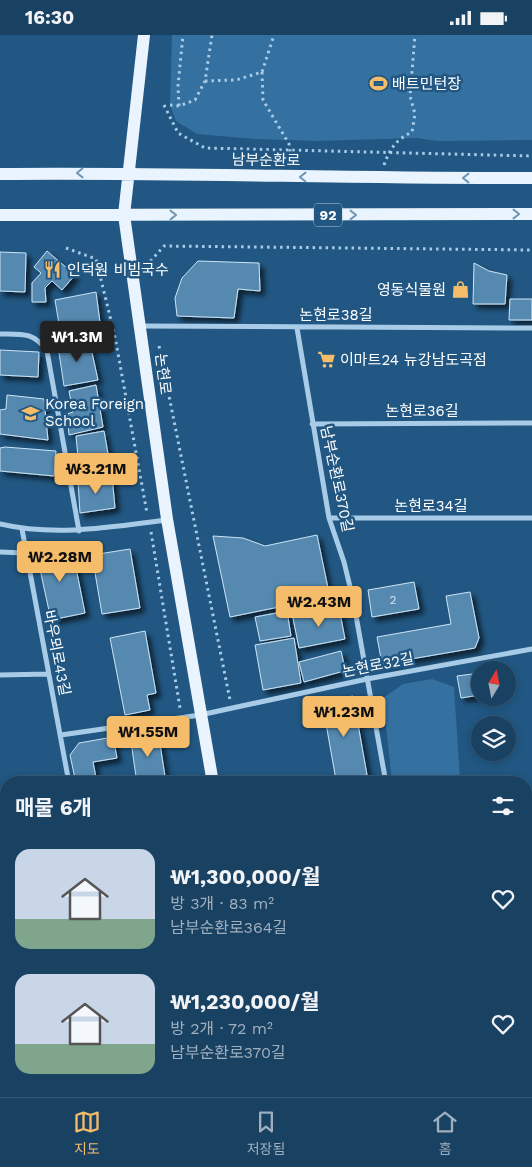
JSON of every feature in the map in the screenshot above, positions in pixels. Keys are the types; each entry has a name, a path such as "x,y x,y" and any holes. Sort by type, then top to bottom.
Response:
{"main road":[{"name":"논현로","path":"144,35 124,215 168,519 212,776"},
{"name":"남부순환로","path":"0,174 129,173 294,177 532,178"},
{"name":"92","path":"0,215 532,214"}],"street":[{"name":"논현로38길","path":"140,326 532,328"},
{"name":"남부순환로370길","path":"297,328 329,519 346,571 385,776"},
{"path":"0,334 24,334 39,340 47,351 80,531"},
{"name":"논현로36길","path":"312,424 532,423"},
{"name":"논현로34길","path":"329,519 532,518"},
{"path":"0,524 22,529 80,531 168,519"},
{"name":"바우뫼로43길","path":"22,529 68,776"},
{"path":"0,552 25,553"},
{"name":"논현로32길","path":"200,715 367,679 532,649"},
{"path":"0,675 48,674"},
{"path":"61,735 200,715"}],"path":[{"path":"179,106 178,87 183,35"},
{"path":"170,105 179,106 195,100 205,81 212,35"},
{"path":"274,35 262,72 263,100 289,144 294,177"},
{"path":"380,178 388,153 396,140 412,132 415,114 410,96 415,35"},
{"path":"205,81 236,80 262,72"},
{"path":"164,105 178,133 205,148 532,156"},
{"path":"147,274 146,266 164,246 532,250"},
{"path":"66,248 96,259 115,337 182,717"},
{"path":"155,327 232,708"}],"shaded area":[{"path":"172,35 532,35 532,140 437,141 417,138 317,141 255,139 197,134 176,121 170,105"},
{"path":"432,679 454,687 460,776 391,776 383,698 403,684"}],"building":[{"path":"47,251 75,275 62,290 52,281 45,288 46,302 32,302 32,283 41,273 34,267"},
{"path":"0,252 26,253 25,292 0,291"},
{"path":"198,261 259,263 260,291 238,289 234,318 177,316 175,298 182,278"},
{"path":"474,263 489,271 507,275 505,304 473,304"},
{"path":"96,292 101,330 61,336 55,300"},
{"path":"510,299 532,299 532,320 509,320"},
{"path":"89,339 98,380 64,386 58,346"},
{"path":"0,350 39,352 38,377 0,375"},
{"path":"96,385 103,427 69,435 67,414 73,412 69,391"},
{"path":"7,395 44,399 48,440 0,434 0,410 6,409"},
{"path":"104,431 111,471 80,478 76,436"},
{"path":"0,448 56,451 54,476 0,471"},
{"path":"112,476 115,508 80,513 78,482"},
{"path":"317,535 329,593 278,603 279,607 230,617 213,536 243,538 265,546"},
{"path":"52,543 55,555 73,553 85,613 51,620 35,546"},
{"path":"130,549 140,608 102,614 92,555"},
{"path":"414,582 419,609 372,617 368,590"},
{"path":"470,592 479,638 475,648 382,664 377,637 451,624 446,596"},
{"path":"339,608 345,639 299,648 293,618"},
{"path":"287,611 291,636 260,641 255,617"},
{"path":"145,631 156,693 147,695 150,710 125,715 110,638"},
{"path":"294,638 301,683 263,690 255,645"},
{"path":"341,651 344,671 304,682 299,662"},
{"path":"471,674 471,696 461,698 457,676"},
{"path":"353,696 367,775 335,776 322,701"},
{"path":"158,731 165,776 136,776 130,735"},
{"path":"113,737 117,758 93,762 96,776 74,776 70,755 79,743"}],"place":[{"name":"배트민턴장","path":"378,84"},
{"name":"인덕원 비빔국수","path":"53,270"},
{"name":"영동식물원","path":"460,290"},
{"name":"이마트24 뉴강남도곡점","path":"326,360"},
{"name":"Korea Foreign School","path":"31,413"}]}
